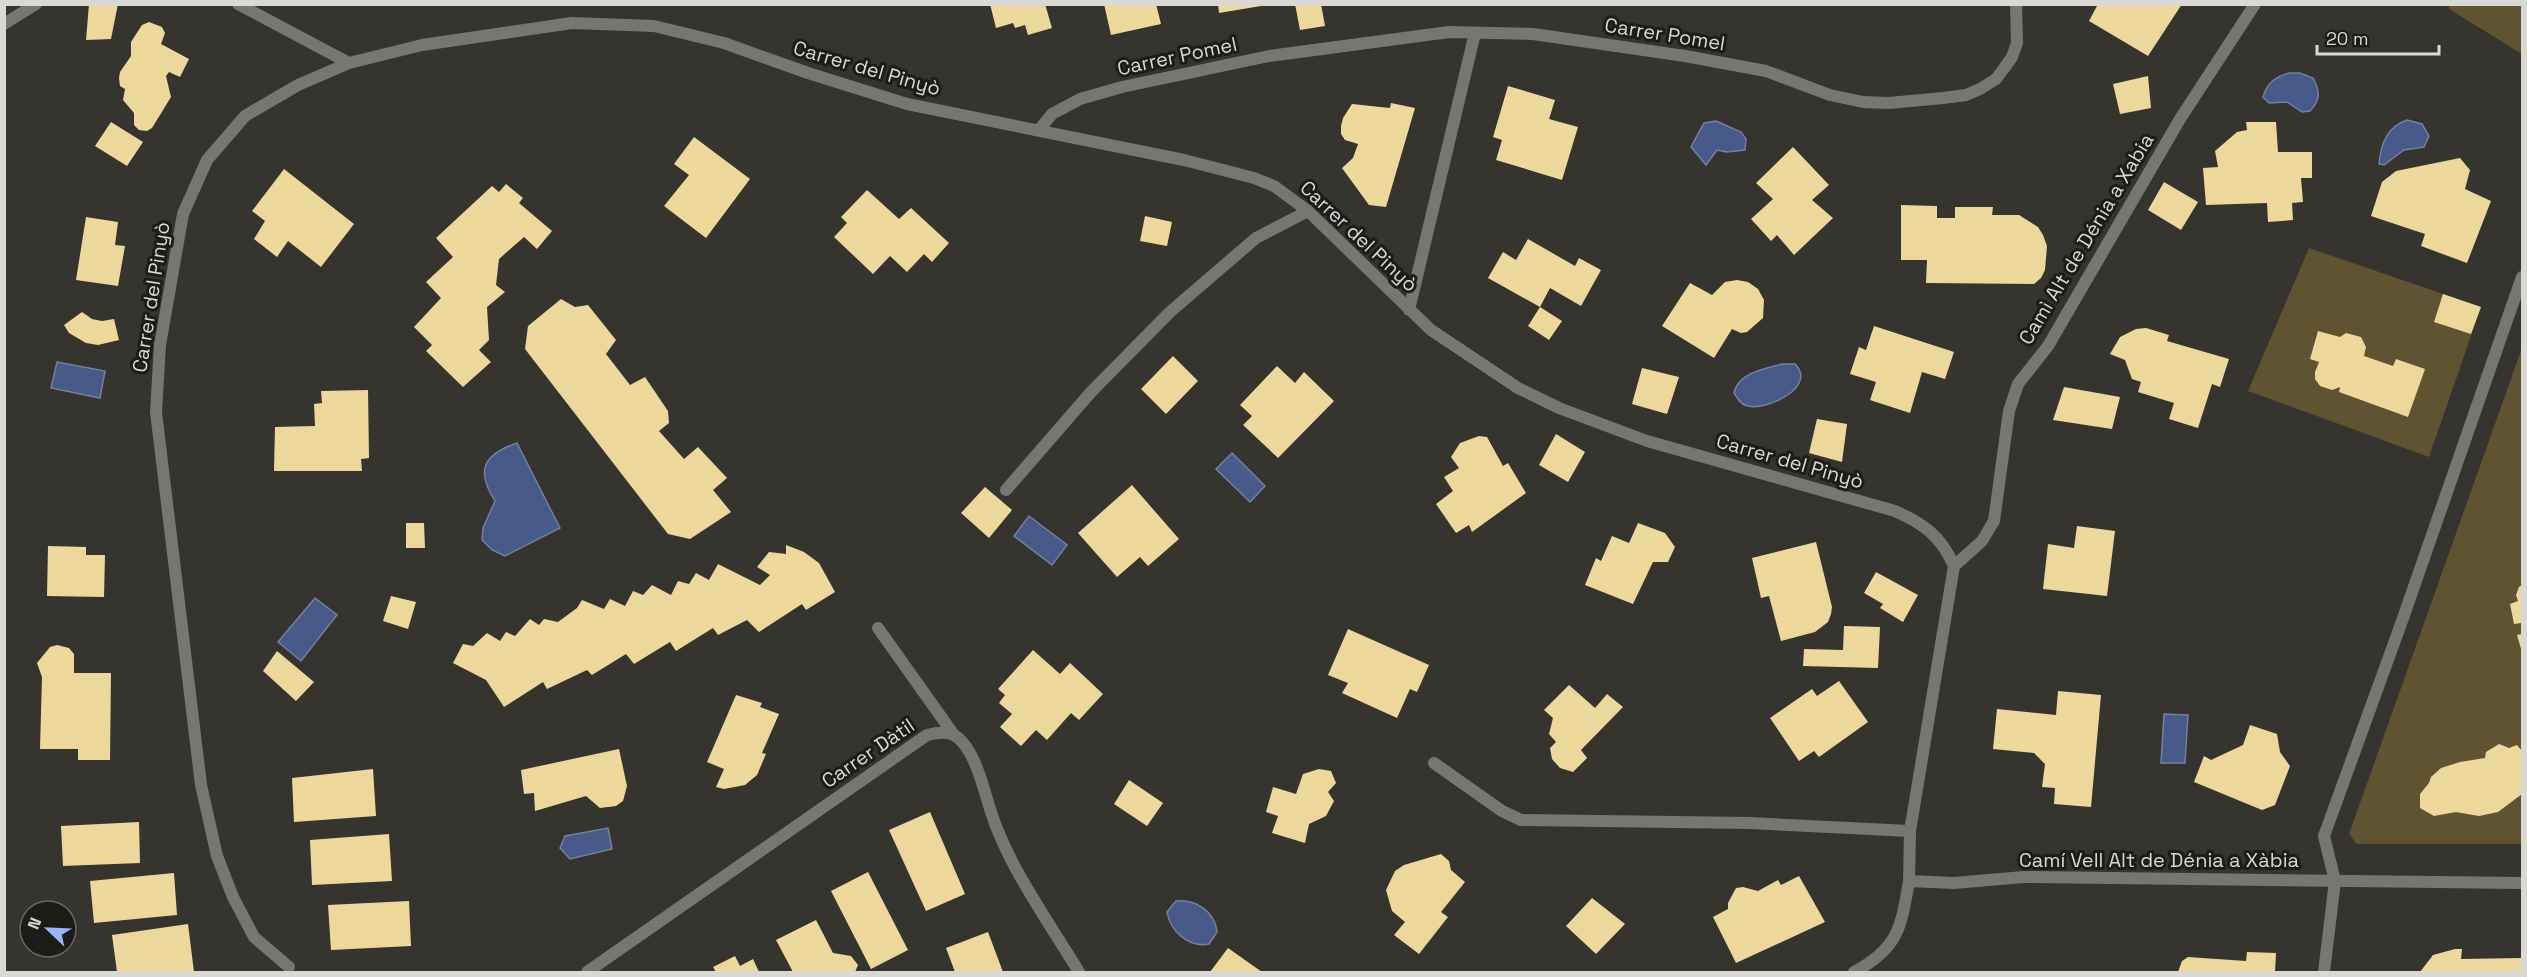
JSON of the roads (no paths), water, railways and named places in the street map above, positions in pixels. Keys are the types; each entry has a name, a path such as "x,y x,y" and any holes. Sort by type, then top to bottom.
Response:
{"street":[{"path":"4,24 36,4"},
{"path":"238,4 349,63"},
{"name":"Carrer Pomel","path":"1039,130 1052,114 1080,99 1122,87 1269,56 1449,32 1533,34 1685,56 1767,71 1830,95 1863,102 1890,103 1966,95 1996,79 2012,57 2017,43 2016,4"},
{"name":"Camì Alt de Dénia a Xabia","path":"1954,566 1982,541 1994,521 2009,411 2018,384 2048,346 2180,119 2255,4"},
{"name":"Carrer del Pinyò","path":"289,967 254,937 233,897 217,856 201,784 156,412 160,345 169,282 183,214 207,160 245,116 298,85 349,63 422,45 572,23 654,26 724,43 808,73 907,104 1184,160 1254,178 1274,186 1308,211 1431,330 1518,387 1559,408 1647,441 1895,511 1916,520 1946,548 1954,566"},
{"path":"1409,310 1475,33"},
{"path":"1006,490 1091,392 1170,312 1256,238 1308,211"},
{"path":"2324,972 2335,881 2324,836 2523,277"},
{"path":"1854,972 1872,963 1893,942 1902,924 1909,881 1910,831 1954,566"},
{"path":"878,628 966,749 979,772 992,815 1010,855 1079,972"},
{"name":"Carrer Dàtil","path":"587,972 927,735 940,732 954,735"},
{"path":"1434,763 1502,811 1521,820 1750,823 1910,831"},
{"name":"Camí Vell Alt de Dénia a Xàbia","path":"1909,881 1954,883 2024,877 2523,883"}],"water":[{"path":"2289,73 2300,73 2313,78 2318,95 2310,111 2302,112 2287,102 2269,103 2263,97 2272,81"},
{"path":"2407,120 2422,124 2429,136 2424,147 2404,150 2384,165 2379,164 2381,149 2386,137 2394,127"},
{"path":"1716,121 1741,132 1746,139 1745,150 1727,152 1717,150 1706,165 1691,147 1704,123"},
{"path":"57,362 105,371 100,398 51,388"},
{"path":"1783,364 1795,364 1800,373 1800,381 1795,389 1777,401 1766,405 1756,407 1741,403 1734,393 1741,381 1753,372"},
{"path":"517,443 560,528 505,556 492,550 482,540 483,528 495,501 484,473 486,465 496,453"},
{"path":"1232,453 1265,486 1250,502 1216,469"},
{"path":"1029,516 1067,545 1052,565 1014,536"},
{"path":"315,598 337,615 301,661 278,642"},
{"path":"2164,714 2188,715 2185,763 2161,763"},
{"path":"608,828 612,849 570,859 560,848 565,836"},
{"path":"1176,901 1197,904 1208,912 1217,932 1209,944 1202,945 1188,941 1176,932 1167,912"}]}
